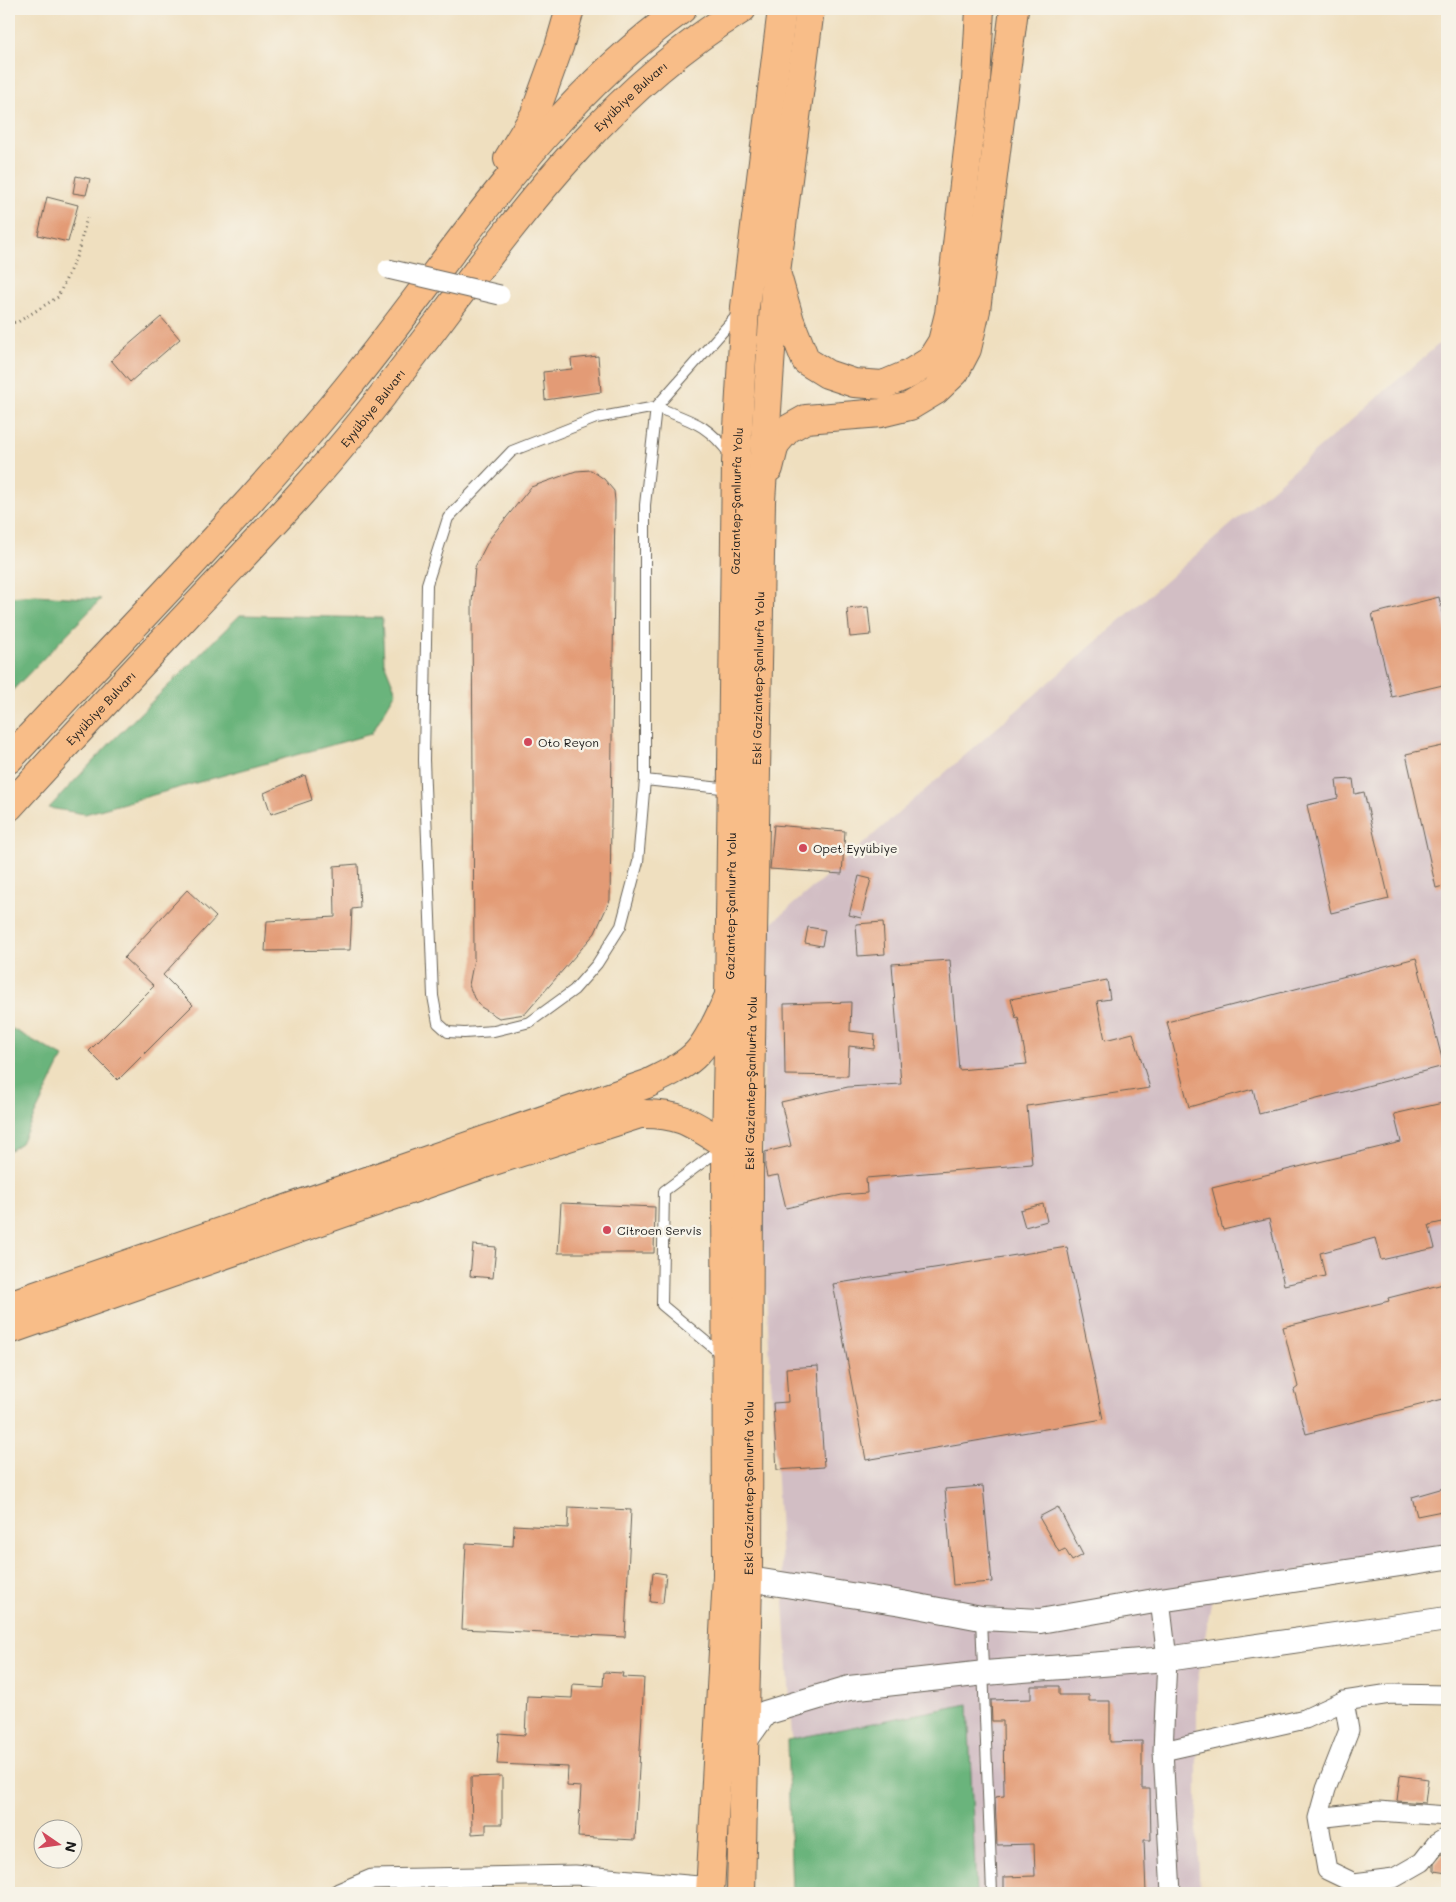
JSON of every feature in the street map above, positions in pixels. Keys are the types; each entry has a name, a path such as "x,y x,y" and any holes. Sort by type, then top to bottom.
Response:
{"main road":[{"path":"457,244 534,116 559,48 570,9"},
{"path":"9,759 268,480 338,398 457,244 568,109 615,62 682,9"},
{"name":"Gaziantep-Şanlıurfa Yolu","path":"729,996 736,463 745,307 782,9"},
{"path":"810,9 776,272 790,320 806,361 827,374 854,383 883,385 909,374 930,361 942,342 949,314 976,81 980,9"},
{"path":"761,501 775,444 788,429 806,419 881,413 910,406 935,391 954,372 967,349 976,310 1014,9"},
{"name":"Eyyübiye Bulvarı","path":"9,807 295,501 364,420 539,192 606,117 661,66 739,11"},
{"name":"Eski Gaziantep-Şanlıurfa Yolu","path":"741,1893 746,1741 749,1169 761,501 776,272"},
{"path":"9,1305 647,1084 675,1069 697,1053 729,996"},
{"name":"Eski Gaziantep-Şanlıurfa Yolu","path":"710,1890 727,1576 726,1145 729,996"},
{"path":"9,1330 486,1163 640,1114 666,1114 690,1122 726,1145"}],"street":[{"path":"388,269 500,295"},
{"path":"748,1580 902,1602 982,1618 1040,1621 1160,1600 1447,1557"},
{"path":"1160,1600 1166,1659 1162,1751 1171,1893"},
{"path":"746,1741 765,1713 849,1688 985,1673 1166,1659 1447,1620"},
{"path":"1162,1751 1305,1719 1344,1701 1390,1694 1447,1695"},
{"path":"1344,1701 1349,1730 1326,1789 1318,1818 1327,1870 1354,1883 1394,1878 1422,1862 1436,1844 1447,1837"},
{"path":"1318,1818 1378,1811 1447,1816"},
{"path":"339,1893 372,1880 575,1875 710,1890"}],"lane":[{"path":"736,463 720,440 692,419 656,406 596,418 512,452 448,518 428,584 424,760 433,996 438,1023 448,1032 494,1031 530,1022 574,990 597,964 621,926 638,862 644,780 645,505 656,406 745,307"},
{"path":"644,780 732,790"},
{"path":"726,1145 664,1191 662,1305 726,1358"},
{"path":"982,1618 992,1893"}],"path":[{"path":"9,323 18,322 58,297 77,255 87,218"}],"shaded area":[{"path":"1447,337 1447,1546 1214,1585 1197,1684 1197,1833 1200,1893 801,1893 762,1223 766,928"}],"green space":[{"path":"36,595 101,599 9,694 9,597"},
{"path":"240,615 382,618 384,662 396,692 371,734 85,814 49,808 114,739"},
{"path":"9,1027 63,1057 21,1143 9,1151"},
{"path":"968,1704 976,1893 792,1893 787,1740"}],"building":[{"path":"76,176 90,179 86,195 73,193"},
{"path":"47,197 78,205 68,242 38,235"},
{"path":"161,317 180,339 130,382 111,360"},
{"path":"598,356 601,392 545,400 543,372 572,369 571,359"},
{"path":"591,470 604,479 614,491 615,501 610,900 595,933 525,1014 499,1018 481,1007 474,998 469,985 474,959 472,602 475,567 490,538 531,487 576,471"},
{"path":"1439,597 1447,635 1447,684 1392,697 1372,614"},
{"path":"868,607 871,635 850,637 847,609"},
{"path":"1447,745 1447,885 1436,888 1406,754"},
{"path":"305,775 312,800 271,814 264,793"},
{"path":"1353,779 1355,794 1364,792 1389,899 1331,913 1307,805 1338,798 1336,780"},
{"path":"774,825 845,831 842,874 770,869"},
{"path":"358,864 360,908 352,909 350,950 265,951 267,921 335,917 334,866"},
{"path":"859,876 871,879 861,918 849,915"},
{"path":"187,890 216,917 163,975 193,1005 118,1080 89,1051 154,986 124,958"},
{"path":"883,922 885,954 858,956 856,924"},
{"path":"808,927 825,930 822,946 805,943"},
{"path":"1416,958 1444,1066 1259,1114 1253,1089 1189,1107 1167,1022"},
{"path":"950,960 959,1070 1027,1064 1018,1017 1016,1018 1011,999 1107,980 1110,999 1097,1001 1105,1040 1133,1033 1150,1088 1027,1106 1032,1164 866,1178 867,1193 842,1195 786,1208 778,1175 767,1177 765,1167 765,1152 791,1146 781,1102 848,1087 901,1084 892,964"},
{"path":"851,1002 850,1031 875,1034 874,1049 849,1046 848,1076 785,1075 784,1004"},
{"path":"1447,1102 1447,1221 1429,1225 1435,1248 1381,1260 1375,1238 1320,1253 1325,1276 1284,1285 1269,1219 1223,1230 1212,1188 1401,1142 1394,1114"},
{"name":"Citroen Servis","path":"561,1203 655,1207 654,1253 558,1253"},
{"path":"1043,1204 1047,1221 1025,1227 1020,1210"},
{"path":"473,1245 496,1247 493,1278 470,1276"},
{"path":"1067,1247 1103,1419 866,1460 833,1284"},
{"path":"1447,1283 1447,1398 1306,1434 1294,1390 1298,1387 1283,1327 1389,1301 1388,1298"},
{"path":"818,1366 824,1467 777,1470 773,1403 788,1402 786,1368"},
{"path":"983,1486 992,1582 953,1585 945,1489"},
{"path":"1447,1487 1447,1510 1417,1516 1412,1497"},
{"path":"569,1507 631,1510 625,1637 462,1629 466,1543 513,1546 514,1525 568,1528"},
{"path":"1058,1507 1083,1555 1072,1561 1065,1549 1059,1552 1039,1517"},
{"path":"653,1572 666,1574 663,1603 650,1602"},
{"path":"604,1672 623,1673 622,1677 644,1678 635,1840 578,1837 581,1787 567,1786 568,1767 497,1764 499,1733 525,1735 527,1696 572,1698 573,1684 603,1686"},
{"path":"1031,1686 1059,1686 1059,1695 1089,1695 1089,1701 1110,1701 1110,1742 1142,1741 1142,1789 1150,1789 1151,1840 1144,1840 1146,1893 1004,1893 1004,1877 1035,1876 1034,1844 997,1845 995,1797 1004,1796 1003,1721 992,1721 991,1700 1031,1699"},
{"path":"1400,1775 1428,1779 1425,1803 1397,1801"},
{"path":"502,1776 502,1824 486,1824 486,1833 472,1834 471,1777"},
{"path":"1442,1854 1447,1855 1447,1873 1434,1871 1434,1864"}],"place":[{"name":"Oto Reyon","path":"528,742"},
{"name":"Opet Eyyübiye","path":"803,848"},
{"name":"Citroen Servis","path":"607,1230"}]}
